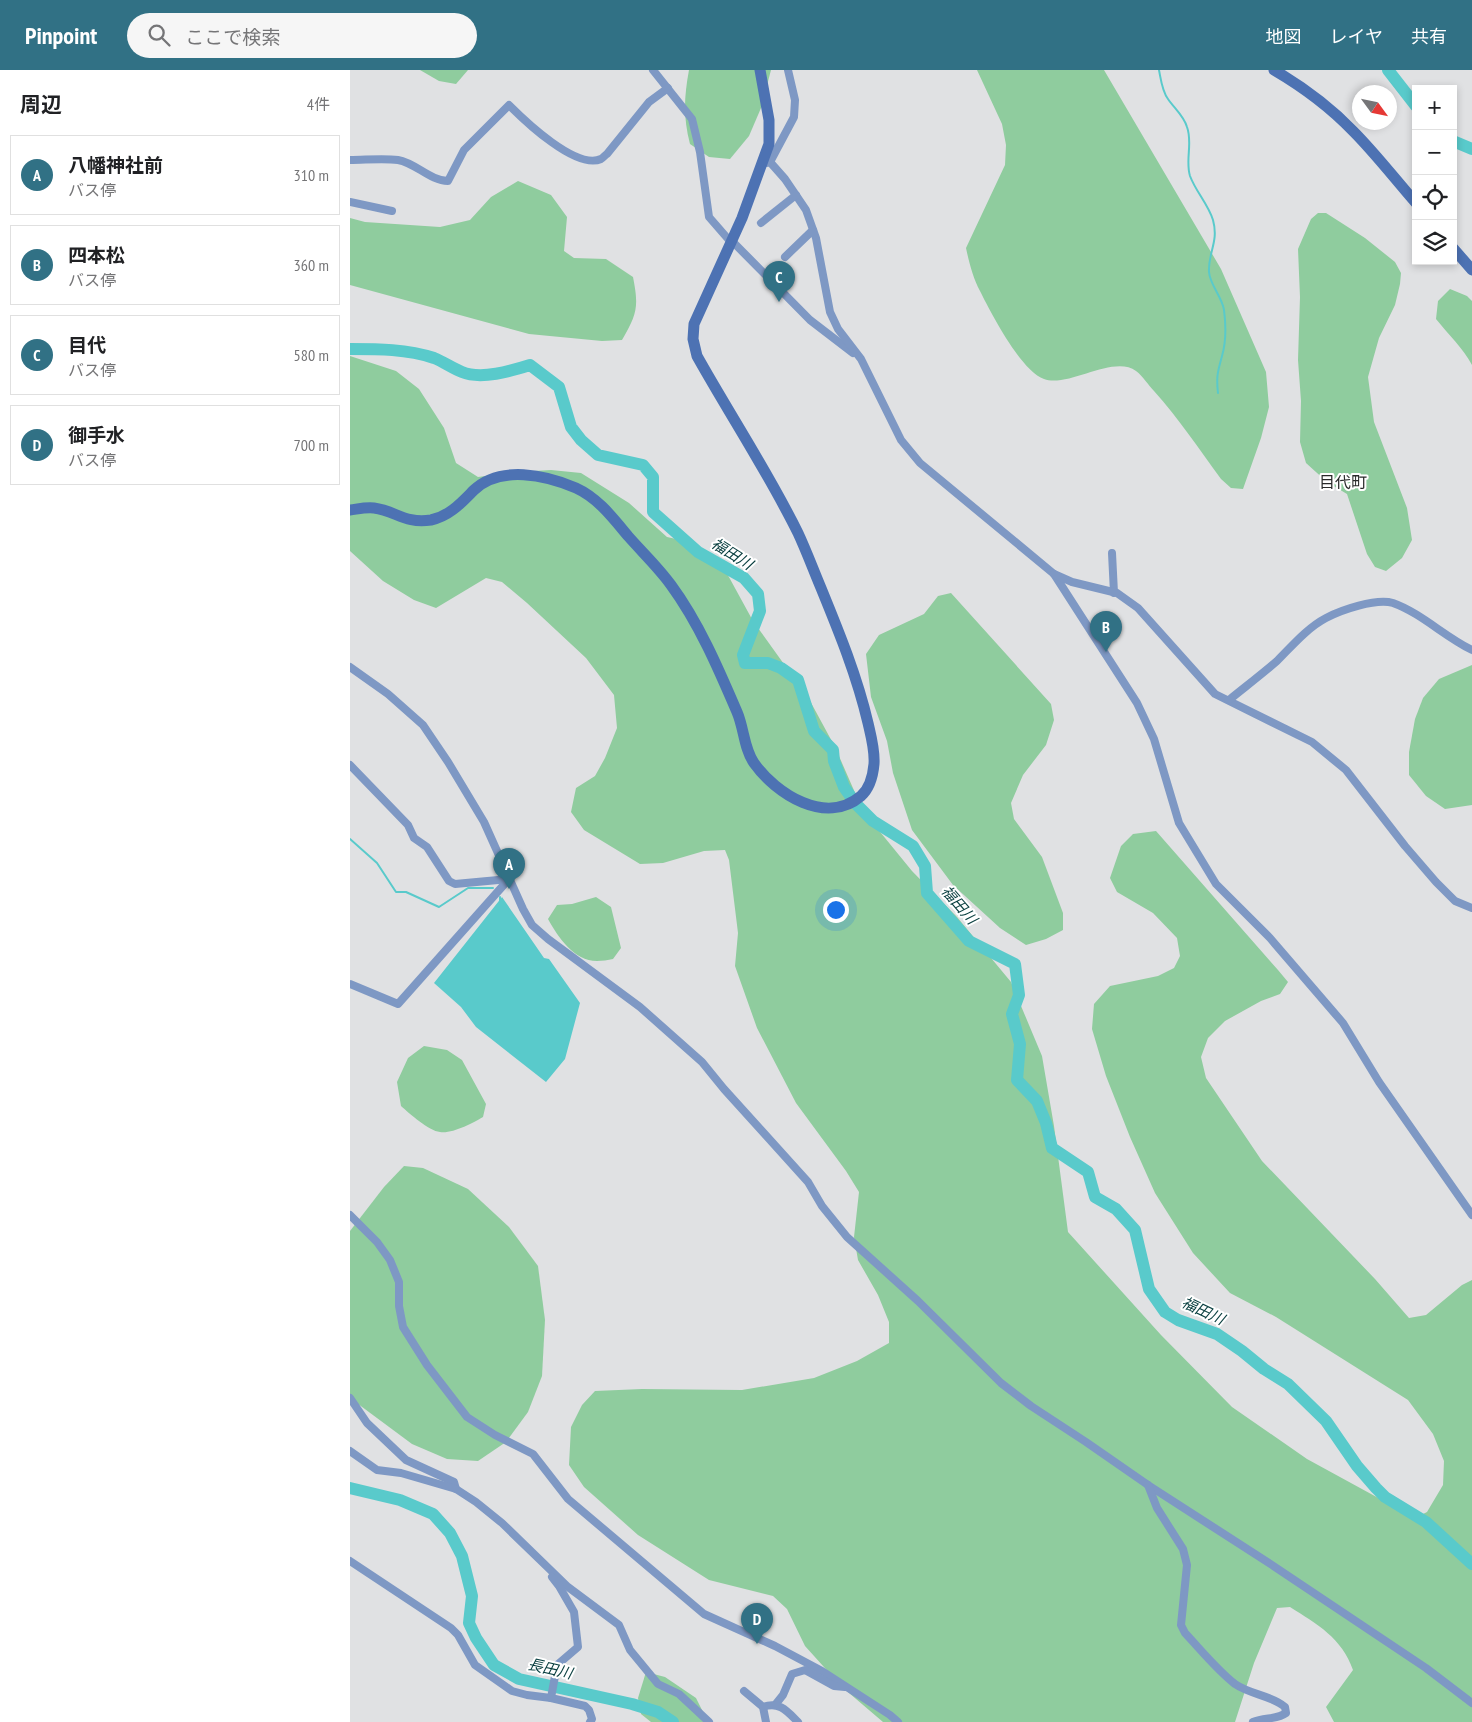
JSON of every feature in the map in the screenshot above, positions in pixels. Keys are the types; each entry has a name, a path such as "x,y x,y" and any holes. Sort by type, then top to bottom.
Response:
{"street":[{"path":"653,70 692,119 700,152 709,217 728,240 732,241 810,320 861,359"},
{"path":"760,70 769,120 769,144 765,164"},
{"path":"350,510 372,508 408,520 433,520 461,504 486,480 498,476 521,475 551,480 578,489 600,504 671,585 706,644 739,716 751,759 761,772 779,788 815,808 843,806 861,796 870,784 874,763 872,740 865,710 844,642 798,534 697,356 693,339 694,324 765,164 794,117 794,100 788,70"},
{"path":"1274,70 1297,83 1353,130 1412,198"},
{"path":"350,160 398,160 432,177 448,181 464,150 509,105 543,137 573,155 592,160 601,159 649,102 668,88"},
{"path":"765,164 785,179 806,210 813,230 830,312 838,329 861,359 901,440 920,463 1054,574 1072,582 1114,593 1138,608 1214,694 1312,742 1346,770 1436,882 1455,901 1472,908"},
{"path":"760,223 796,195"},
{"path":"350,202 392,211"},
{"path":"785,257 813,230"},
{"path":"1457,253 1472,270"},
{"path":"1112,552 1114,593"},
{"path":"1054,574 1137,703 1154,739 1179,823 1216,884 1270,938 1343,1023 1378,1082 1472,1215"},
{"path":"1229,700 1275,662 1301,637 1326,618 1372,602 1391,603 1420,618 1454,641 1472,650"},
{"path":"350,667 388,694 423,725 484,822 532,925 640,1007 702,1062 808,1182 822,1206 847,1237 918,1301 1001,1383 1031,1406 1148,1485 1385,1640 1426,1668 1472,1704"},
{"path":"350,766 408,825 414,838 427,847 449,881 455,884 509,879"},
{"path":"350,984 398,1004 509,879"},
{"path":"350,1215 377,1242 390,1260 398,1282 399,1306 403,1327 427,1365 467,1417 495,1435 532,1454 568,1499 704,1614 775,1646 822,1671 898,1722"},
{"path":"350,1398 367,1423 406,1460 454,1482 456,1489"},
{"path":"350,1451 377,1470 401,1473 456,1489 476,1502 502,1523 568,1587 619,1625 630,1650 658,1684 679,1694 710,1722"},
{"path":"1148,1485 1157,1508 1183,1548 1187,1565 1181,1625 1185,1633 1236,1684 1253,1693 1277,1700 1285,1707 1286,1713 1281,1717 1264,1718 1253,1722"},
{"path":"350,1561 451,1628 458,1635 476,1665 512,1690 527,1695 551,1697 585,1706 589,1710 592,1719 590,1722"},
{"path":"544,1565 574,1612 578,1647 557,1665 551,1697"},
{"path":"775,1705 783,1695 792,1674 805,1670 834,1686 847,1687"},
{"path":"744,1691 763,1707 766,1722"},
{"path":"763,1707 775,1705 792,1715 798,1722"}],"green space":[{"path":"420,70 468,70 456,84 439,81"},
{"path":"689,70 771,70 761,108 749,136 730,159 709,157 690,144 685,107"},
{"path":"977,70 1104,70 1221,269 1266,372 1269,407 1261,438 1243,489 1231,488 1221,479 1172,412 1136,371 1127,367 1116,366 1054,381 1044,379 1035,374 1026,365 1008,340 991,313 978,286 966,248 1005,165 1006,145 1002,124"},
{"path":"518,181 551,195 567,217 564,251 574,258 606,259 633,277 636,296 634,317 622,340 602,341 529,334 350,285 350,218 365,222 440,227 470,220 491,197"},
{"path":"1318,213 1326,213 1365,238 1395,262 1401,273 1395,305 1379,338 1368,377 1374,422 1407,508 1412,540 1402,558 1386,571 1375,567 1367,554 1347,494 1327,482 1306,463 1300,442 1301,401 1298,360 1300,297 1298,249 1311,219"},
{"path":"1450,289 1467,296 1472,301 1472,365 1460,347 1436,319 1438,301"},
{"path":"350,356 396,371 419,389 444,428 456,463 478,477 551,470 581,473 629,503 667,537 690,542 724,568 753,621 809,699 835,747 863,811 912,871 957,917 1011,982 1042,1056 1054,1126 1068,1232 1161,1335 1232,1407 1307,1459 1415,1518 1427,1512 1443,1485 1444,1461 1433,1434 1408,1400 1276,1317 1230,1293 1193,1253 1155,1193 1130,1137 1106,1076 1092,1029 1094,1004 1110,986 1158,976 1174,968 1180,956 1177,938 1153,913 1117,892 1110,878 1121,846 1133,834 1156,831 1288,982 1280,994 1261,1001 1225,1021 1208,1038 1201,1057 1206,1078 1262,1161 1375,1279 1409,1318 1426,1315 1462,1285 1472,1280 1472,1722 1334,1722 1326,1707 1353,1670 1342,1649 1328,1633 1290,1607 1277,1608 1254,1663 1235,1722 883,1722 842,1687 805,1646 787,1609 773,1596 709,1580 638,1535 584,1487 569,1465 571,1427 582,1405 595,1391 642,1389 742,1390 814,1378 857,1361 889,1343 889,1322 878,1295 858,1260 854,1237 859,1192 846,1171 796,1103 757,1028 735,966 738,933 729,860 725,850 704,851 663,863 640,864 584,830 571,812 576,788 595,776 605,758 617,728 614,695 586,658 502,582 486,578 436,608 414,600 383,581 350,551"},
{"path":"951,593 1051,704 1054,720 1046,745 1023,775 1011,803 1014,819 1042,857 1063,913 1063,930 1046,939 1026,945 1000,928 953,885 912,830 893,773 887,741 871,697 866,654 879,635 924,614 938,596"},
{"path":"1472,665 1472,805 1445,809 1426,796 1409,775 1409,752 1415,719 1423,698 1439,679"},
{"path":"596,897 611,907 621,948 613,959 597,961 581,957 568,947 548,919 557,905 572,904"},
{"path":"424,1046 447,1050 462,1060 486,1104 483,1117 456,1130 440,1132 425,1125 401,1106 397,1082 408,1058"},
{"path":"404,1166 423,1168 468,1189 509,1227 538,1266 545,1320 542,1376 528,1412 506,1442 478,1461 447,1459 412,1444 350,1398 350,1231 384,1187"},
{"path":"646,1672 665,1677 696,1698 708,1722 651,1722 641,1714 638,1698"}],"water":[{"path":"502,897 544,958 549,959 580,1003 565,1059 546,1082 476,1027 461,1007 434,983"}],"waterway":[{"path":"1159,70 1166,96 1186,123 1189,133 1188,164 1190,176 1211,214 1215,228 1209,272 1211,282 1223,305 1225,316 1224,345 1217,382 1218,393"},
{"path":"1388,70 1412,101"},
{"path":"1457,143 1472,149"},
{"name":"福田川","path":"350,349 382,349 424,355 462,372 478,375 496,374 530,365 559,387 571,427 581,440 598,455 643,465 653,477 653,512 698,552 744,578 758,594 760,611 743,655 745,663 768,663 781,668 798,680 814,731 833,750 834,761 844,787 856,804 873,821 913,846 925,866 927,893 969,941 1015,964 1019,995 1012,1014 1020,1044 1017,1080 1037,1101 1046,1123 1052,1148 1088,1172 1095,1197 1116,1209 1135,1230 1149,1289 1165,1312 1178,1320 1217,1334 1264,1369 1288,1384 1326,1421 1357,1466 1385,1497 1426,1522 1472,1564"},
{"path":"350,839 377,863 396,892 406,892 439,907 468,888 493,888"},
{"path":"500,897 500,902"},
{"name":"長田川","path":"350,1488 400,1500 433,1514 450,1533 462,1556 472,1596 469,1623 476,1638 494,1665 519,1679 632,1704 658,1712 673,1722"}],"place":[{"name":"目代","path":"779,302"},
{"name":"四本松","path":"1106,652"},
{"name":"八幡神社前","path":"509,889"},
{"name":"御手水","path":"757,1644"}],"district":[{"name":"目代町","path":"1343,482"}]}
